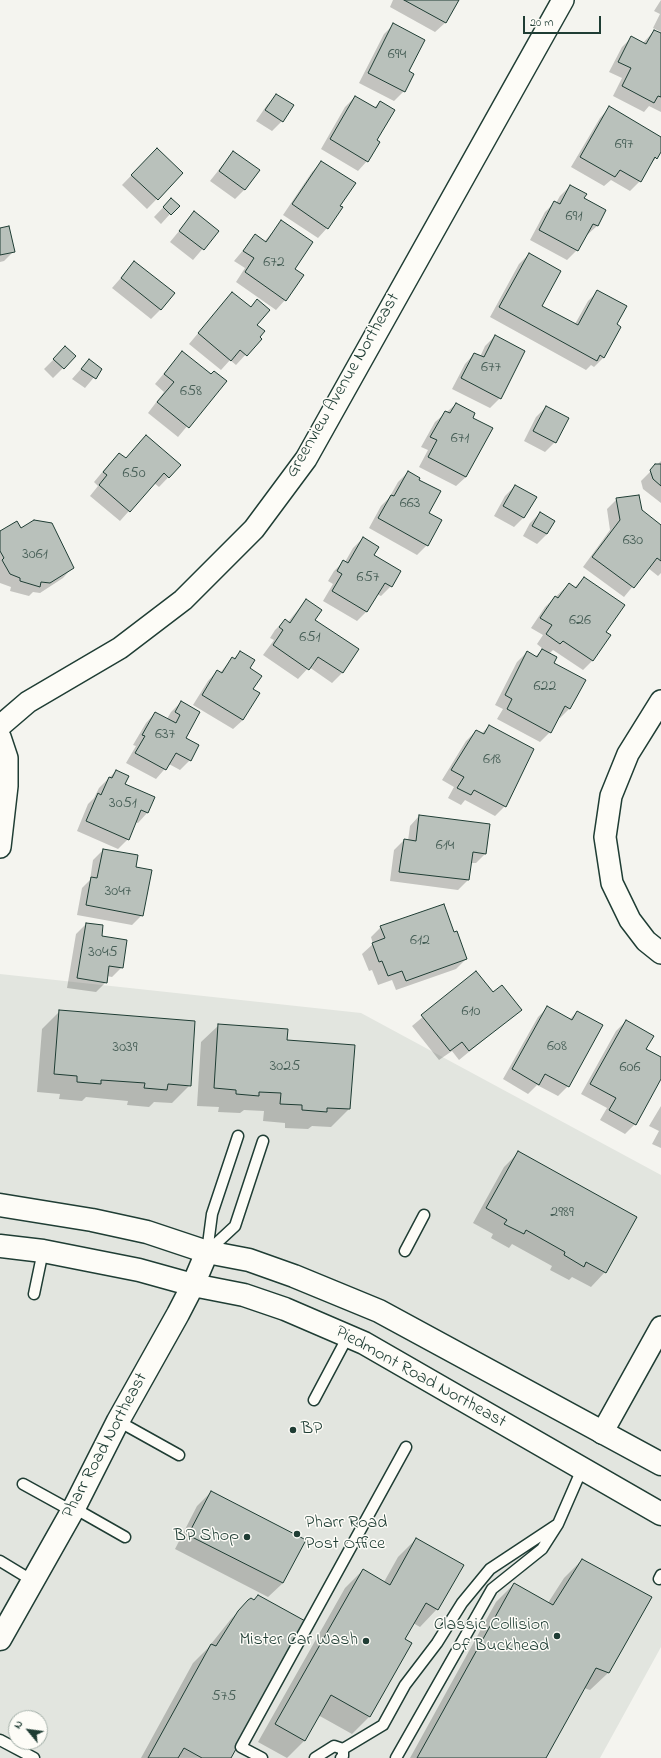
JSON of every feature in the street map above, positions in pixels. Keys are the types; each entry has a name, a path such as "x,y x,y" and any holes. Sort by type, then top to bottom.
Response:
{"main road":[{"name":"Piedmont Road Northeast","path":"0,1205 92,1220 147,1232 207,1252 256,1263 379,1311 661,1464"},
{"name":"Piedmont Road Northeast","path":"0,1246 43,1251 139,1270 193,1285 244,1295 271,1304 364,1343 661,1514"},
{"name":"Pharr Road Northeast","path":"0,1639 73,1509 118,1421 193,1285 207,1252"}],"street":[{"name":"Greenview Avenue Northeast","path":"0,726 28,702 120,648 183,600 254,529 306,459 563,0"},
{"path":"661,701 628,754 611,796 605,837 612,883 630,920 646,940 661,953"},
{"path":"0,737 7,758 7,786 0,847"},
{"path":"602,1433 661,1327"}],"lane":[{"path":"207,1252 212,1214 238,1136"},
{"path":"207,1252 235,1226 263,1141"},
{"path":"405,1251 424,1215"},
{"path":"34,1294 43,1251"},
{"path":"314,1400 348,1336"},
{"path":"118,1421 179,1455"},
{"path":"262,1758 241,1747 406,1447"},
{"path":"396,1758 492,1589 542,1549 558,1524 582,1469"},
{"path":"23,1484 125,1537"},
{"path":"315,1758 334,1746 342,1753 383,1725 405,1684 437,1643 462,1603 490,1569 558,1524"},
{"path":"0,1561 33,1581"},
{"path":"0,1740 34,1758"}],"shaded area":[{"path":"0,974 361,1013 661,1175 661,1647 600,1758 0,1758"}],"building":[{"path":"404,0 459,0 446,23"},
{"path":"393,23 425,40 409,71 414,74 405,92 368,73"},
{"path":"654,30 661,33 661,97 658,96 654,103 622,86 631,68 618,62 631,36 646,44"},
{"path":"276,94 294,105 283,122 265,110"},
{"path":"355,96 376,108 380,101 395,110 377,140 380,142 368,162 330,139"},
{"path":"609,106 661,137 661,152 657,159 655,157 641,182 620,170 615,177 580,157"},
{"path":"157,148 183,173 158,200 131,175"},
{"path":"233,151 260,170 245,190 219,171"},
{"path":"321,161 356,183 340,206 343,207 328,229 292,204"},
{"path":"570,185 587,194 584,198 606,210 598,226 593,224 578,251 539,230 554,201 560,204"},
{"path":"171,198 180,206 171,215 163,207"},
{"path":"194,211 219,231 204,250 179,231"},
{"path":"281,220 313,242 295,269 304,275 286,301 245,272 254,258 243,251 255,234 266,242"},
{"path":"9,226 15,252 0,255 0,228"},
{"path":"529,253 561,271 542,306 578,325 597,290 627,306 617,324 621,327 604,358 600,355 597,361 499,307"},
{"path":"134,261 175,293 161,310 121,278"},
{"path":"232,292 251,307 257,299 270,310 257,325 265,331 260,337 262,339 247,356 240,350 231,361 198,333"},
{"path":"495,335 525,351 501,399 461,378 474,353 484,357"},
{"path":"65,346 76,356 64,369 53,359"},
{"path":"182,351 211,374 214,371 227,381 189,428 157,402 174,382 164,374"},
{"path":"89,359 102,369 96,379 81,369"},
{"path":"456,403 475,413 473,418 493,428 466,477 428,457 437,440 430,437 445,411 450,413"},
{"path":"546,406 569,418 556,443 533,431"},
{"path":"146,435 181,465 169,478 164,473 130,512 99,485 107,475 103,472 119,453 126,458"},
{"path":"655,464 661,464 661,486 653,479 650,470"},
{"path":"408,471 420,478 419,480 441,491 429,513 442,520 428,546 378,518 391,495 394,496"},
{"path":"515,485 537,497 524,518 503,506"},
{"path":"639,495 642,510 661,525 661,561 657,558 634,588 592,557 620,520 616,498"},
{"path":"540,512 555,521 547,534 532,526"},
{"path":"34,520 52,523 74,568 50,583 41,582 40,587 20,581 20,578 10,574 2,560 4,558 0,551 0,531 17,521 21,528"},
{"path":"363,537 379,547 374,555 401,571 392,587 385,583 367,612 332,591 342,574 337,571 343,560 348,563"},
{"path":"584,577 625,605 606,632 611,635 593,661 563,641 560,644 546,634 552,625 540,618 555,596 558,598 569,583 576,588"},
{"path":"306,599 322,610 315,620 359,649 343,673 318,657 309,670 273,645 283,630 279,627 285,619 290,623"},
{"path":"542,649 557,657 554,663 586,680 570,709 565,706 551,733 507,709 512,699 505,695 527,651 537,657"},
{"path":"240,651 255,660 250,668 262,676 253,689 260,693 243,720 202,695 217,670 222,673 232,657 235,659"},
{"path":"181,701 200,712 186,738 199,745 191,761 176,753 166,770 135,753 145,736 142,735 155,712 176,723 180,715 175,712"},
{"path":"489,725 534,749 506,807 474,790 471,795 457,788 464,777 451,770 476,730 484,734"},
{"path":"116,770 129,776 125,784 155,797 148,813 141,810 129,840 86,821 98,793 101,795 109,777 112,778"},
{"path":"419,815 490,824 486,854 473,852 469,880 399,872 404,839 416,841"},
{"path":"103,849 138,855 136,867 152,870 143,916 86,905 91,877 97,878"},
{"path":"444,904 454,932 457,931 467,959 406,981 402,971 388,976 382,961 379,962 372,943 385,938 380,926"},
{"path":"86,923 103,925 102,936 127,940 123,968 109,966 107,983 77,978"},
{"path":"476,971 493,992 502,985 522,1010 469,1051 462,1042 450,1051 421,1015"},
{"path":"547,1006 572,1020 577,1011 603,1025 569,1087 545,1074 539,1085 512,1069"},
{"path":"59,1010 195,1021 191,1086 168,1084 167,1090 144,1088 145,1083 101,1080 101,1084 77,1082 77,1076 54,1074"},
{"path":"626,1020 654,1036 646,1049 661,1057 661,1079 636,1125 609,1110 616,1098 590,1084"},
{"path":"218,1024 288,1029 287,1040 355,1045 350,1109 327,1108 327,1112 302,1110 302,1105 280,1104 281,1093 259,1092 259,1096 236,1094 236,1090 214,1088"},
{"path":"518,1151 637,1217 606,1273 586,1262 584,1267 564,1255 565,1252 526,1230 524,1234 504,1224 507,1220 486,1208"},
{"name":"BP Shop","path":"211,1491 306,1540 283,1583 188,1535"},
{"name":"Mister Car Wash","path":"416,1538 464,1565 438,1610 426,1603 405,1639 412,1643 370,1717 331,1695 305,1741 275,1724 363,1569 390,1585"},
{"name":"Classic Collision of Buckhead","path":"582,1559 652,1597 609,1673 596,1668 546,1758 417,1758 514,1583 553,1605"},
{"path":"258,1595 307,1622 231,1758 202,1758 184,1748 178,1758 148,1758 211,1644 216,1646 238,1611 248,1600 251,1598 254,1600"}],"place":[{"name":"BP","path":"293,1430"},
{"name":"Pharr Road Post Office","path":"297,1534"},
{"name":"BP Shop","path":"247,1537"},
{"name":"Classic Collision of Buckhead","path":"557,1636"},
{"name":"Mister Car Wash","path":"366,1641"}]}
